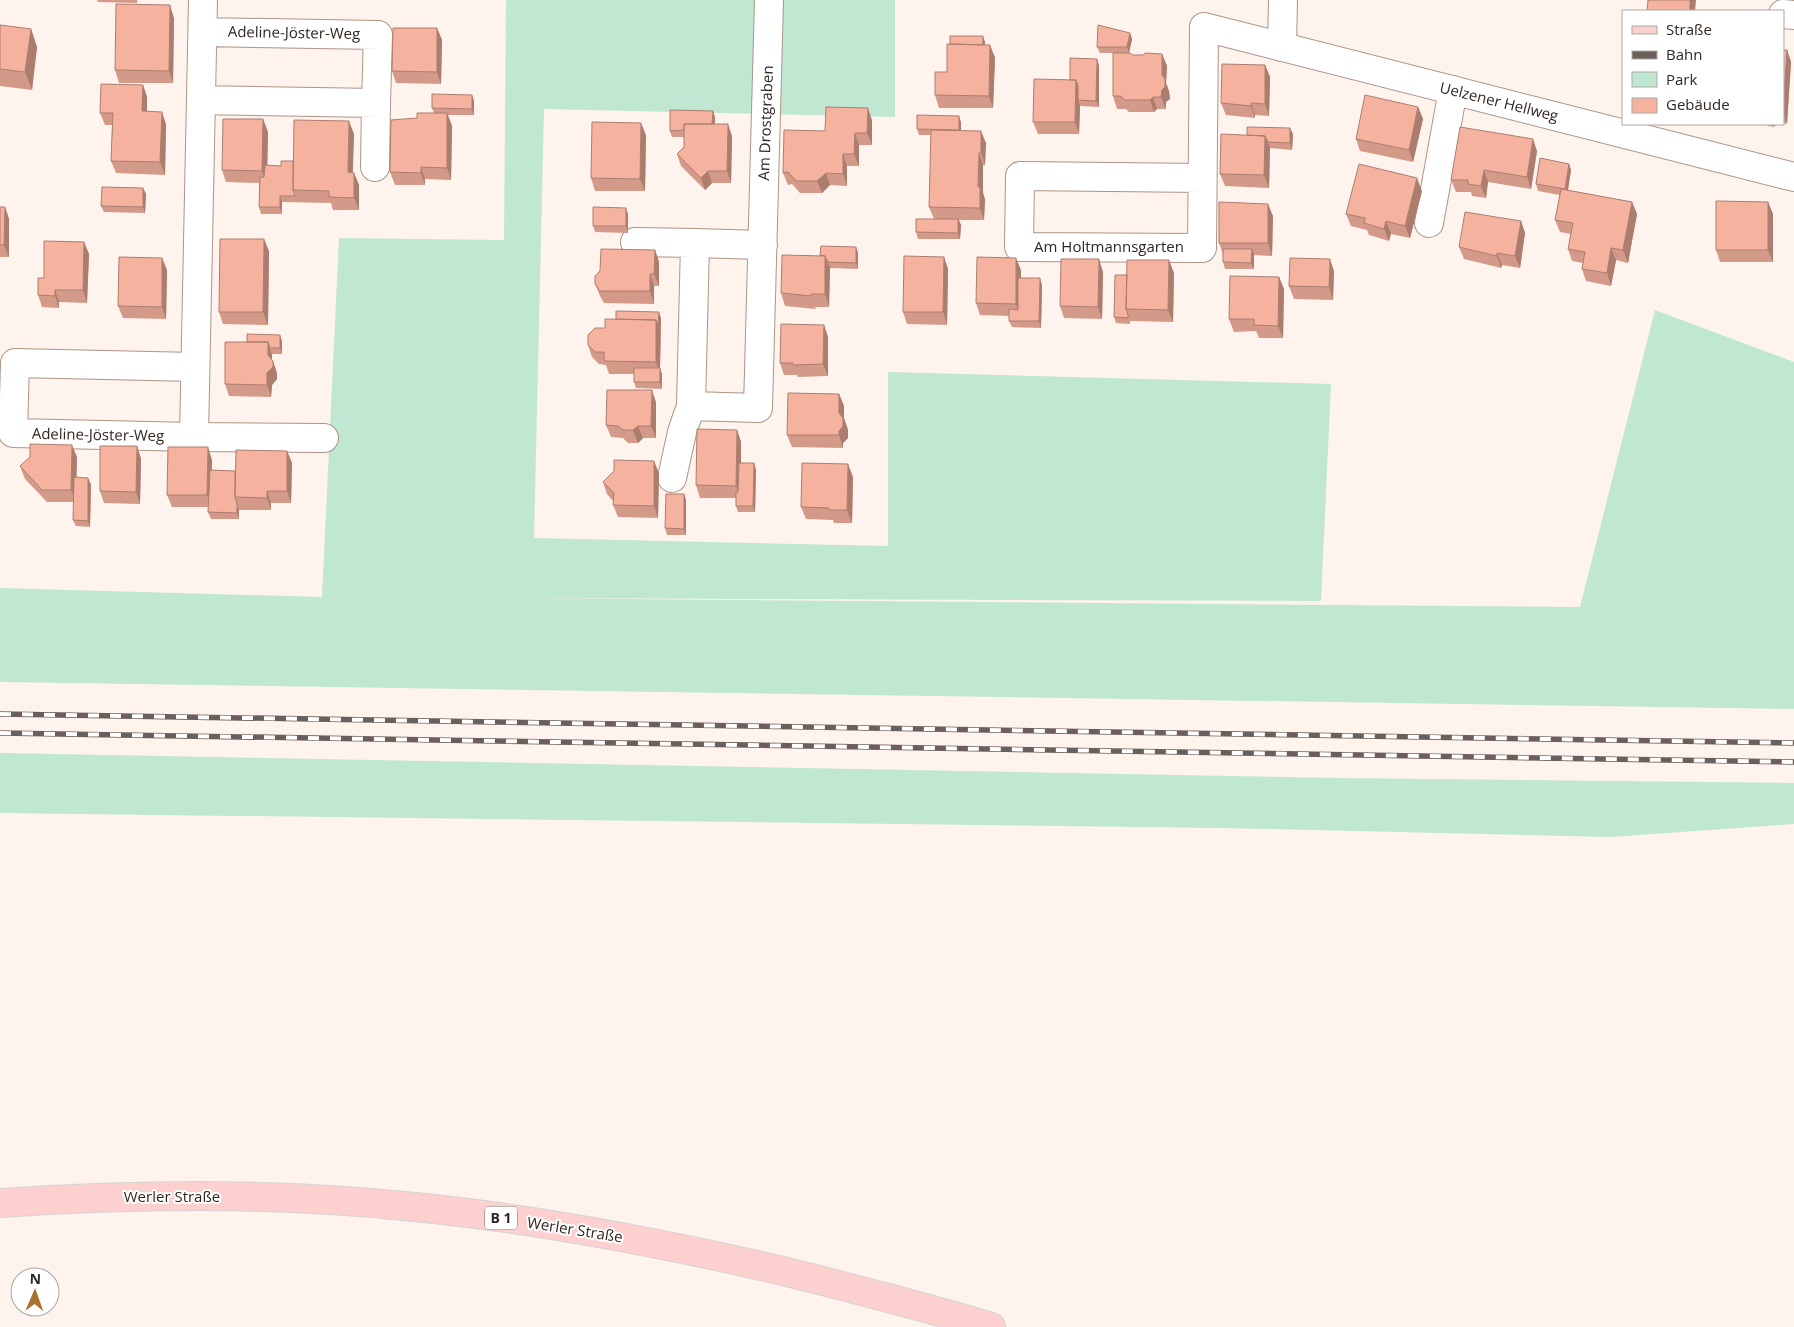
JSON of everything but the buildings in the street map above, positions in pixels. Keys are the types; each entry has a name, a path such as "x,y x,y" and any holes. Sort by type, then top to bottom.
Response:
{"main road":[{"name":"Werler Straße","path":"0,1203 152,1196 273,1197 403,1206 534,1223 661,1243 823,1280 991,1327"}],"street":[{"path":"194,437 203,0"},
{"name":"Am Drostgraben","path":"691,406 758,408 769,0"},
{"path":"1282,47 1283,0"},
{"name":"Uelzener Hellweg","path":"1204,27 1794,177"},
{"name":"Am Holtmannsgarten","path":"1202,178 1020,176 1019,247 1202,248 1204,27"},
{"name":"Adeline-Jöster-Weg","path":"203,32 378,35 375,167"},
{"path":"1429,223 1452,90"},
{"path":"201,100 376,103"},
{"path":"635,242 763,245"},
{"path":"672,478 682,432 691,406 695,243"},
{"name":"Adeline-Jöster-Weg","path":"195,367 15,363 13,433 324,438"}],"green space":[{"path":"506,0 895,0 895,117 544,109 534,538 888,546 888,372 1331,384 1321,601 497,598 1580,607 1655,310 1794,362 1794,709 0,682 0,588 322,597 339,238 504,240"},
{"path":"0,753 1339,778 1794,783 1794,824 1611,837 1223,828 0,813"}],"railway":[{"path":"0,714 1794,743"},
{"path":"0,733 1794,762"}]}
